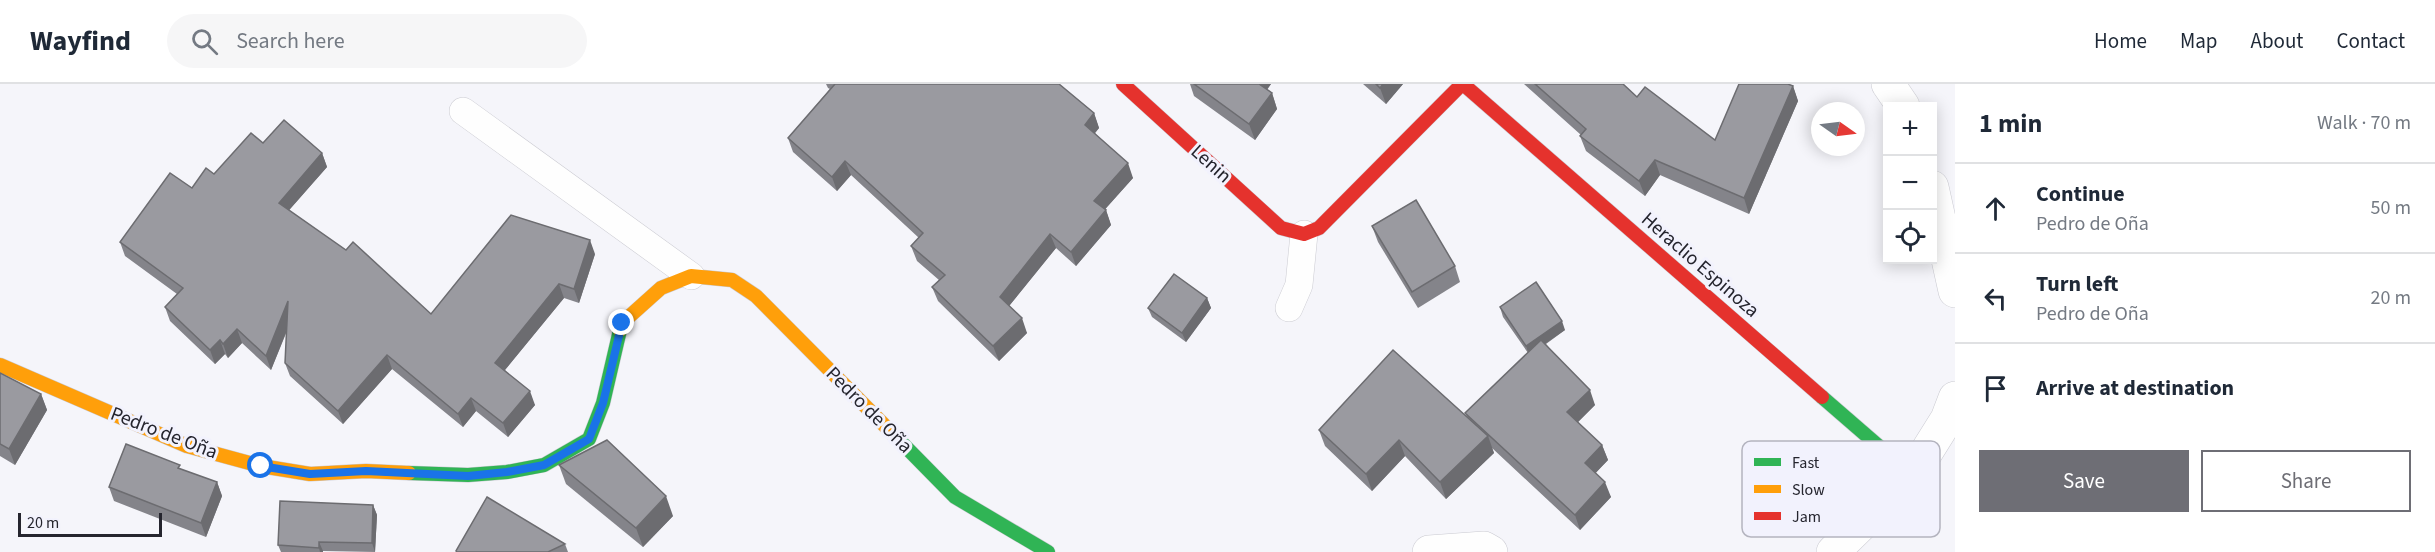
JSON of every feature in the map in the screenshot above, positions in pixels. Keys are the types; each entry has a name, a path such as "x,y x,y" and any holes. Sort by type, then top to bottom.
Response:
{"street":[{"name":"Lenin","path":"1123,84 1281,228 1304,234"},
{"path":"1304,234 1319,228 1462,84"},
{"name":"Heraclio Espinoza","path":"1462,84 1873,441"},
{"path":"1888,84 1900,102"},
{"path":"1937,210 1955,291"},
{"name":"Pedro de Oña","path":"0,365 187,446 261,466 310,474 366,471 468,476 507,472 544,465 589,439 603,403 622,323 661,288 691,276 732,280 756,296 955,496 1048,552"},
{"path":"1933,441 1947,419 1955,398"},
{"path":"1833,552 1848,537"},
{"path":"1429,552 1484,548 1491,552"}],"lane":[{"path":"463,111 691,276"},
{"path":"1289,308 1299,285 1304,234"}],"building":[{"path":"835,84 1059,84 1094,113 1085,125 1128,163 1094,201 1106,210 1071,252 1050,234 1000,297 1022,318 993,346 932,287 945,275 911,246 923,233 845,161 832,177 788,138"},
{"path":"1194,84 1259,84 1272,93 1249,124"},
{"path":"1535,84 1623,84 1637,97 1645,87 1715,140 1739,84 1788,84 1793,86 1744,198 1655,160 1639,181 1580,136 1586,129"},
{"path":"284,120 322,153 279,203 346,250 353,242 431,314 511,215 590,240 574,289 559,284 495,363 530,391 503,423 471,398 458,414 387,355 338,411 285,363 288,301 266,356 237,329 223,344 220,340 210,350 165,307 183,288 120,242 170,173 192,188 206,168 214,174 251,133 263,143"},
{"path":"1416,200 1455,266 1412,292 1372,226"},
{"path":"1174,274 1207,298 1182,333 1148,308"},
{"path":"1536,282 1562,321 1526,346 1500,307"},
{"path":"1541,340 1590,390 1567,412 1602,445 1585,463 1605,482 1575,515 1465,413"},
{"path":"1393,350 1488,436 1440,482 1399,440 1366,474 1319,430"},
{"path":"0,373 41,394 9,449 0,444"},
{"path":"607,440 666,496 636,528 559,465"},
{"path":"126,444 180,465 178,468 217,482 201,523 109,487"},
{"path":"487,497 565,544 548,552 457,552"},
{"path":"280,501 373,505 372,543 319,542 319,548 278,545"}],"traffic: fast":[{"path":"409,473 468,475 507,472 544,465 589,439 603,403 620,330"},
{"path":"1822,397 1873,441"},
{"path":"898,439 955,497 1048,552"}],"traffic: slow":[{"path":"620,330 622,323 661,288 691,276 732,280 756,296 898,439"},
{"path":"0,365 187,446 261,466 310,474 366,471 409,473"}],"traffic: jam":[{"path":"1123,84 1281,228 1304,234 1319,228 1462,84"},
{"path":"1463,84 1822,397"}],"route":[{"path":"261,466 310,474 366,471 468,476 544,465 589,439 603,403 622,323"}]}
